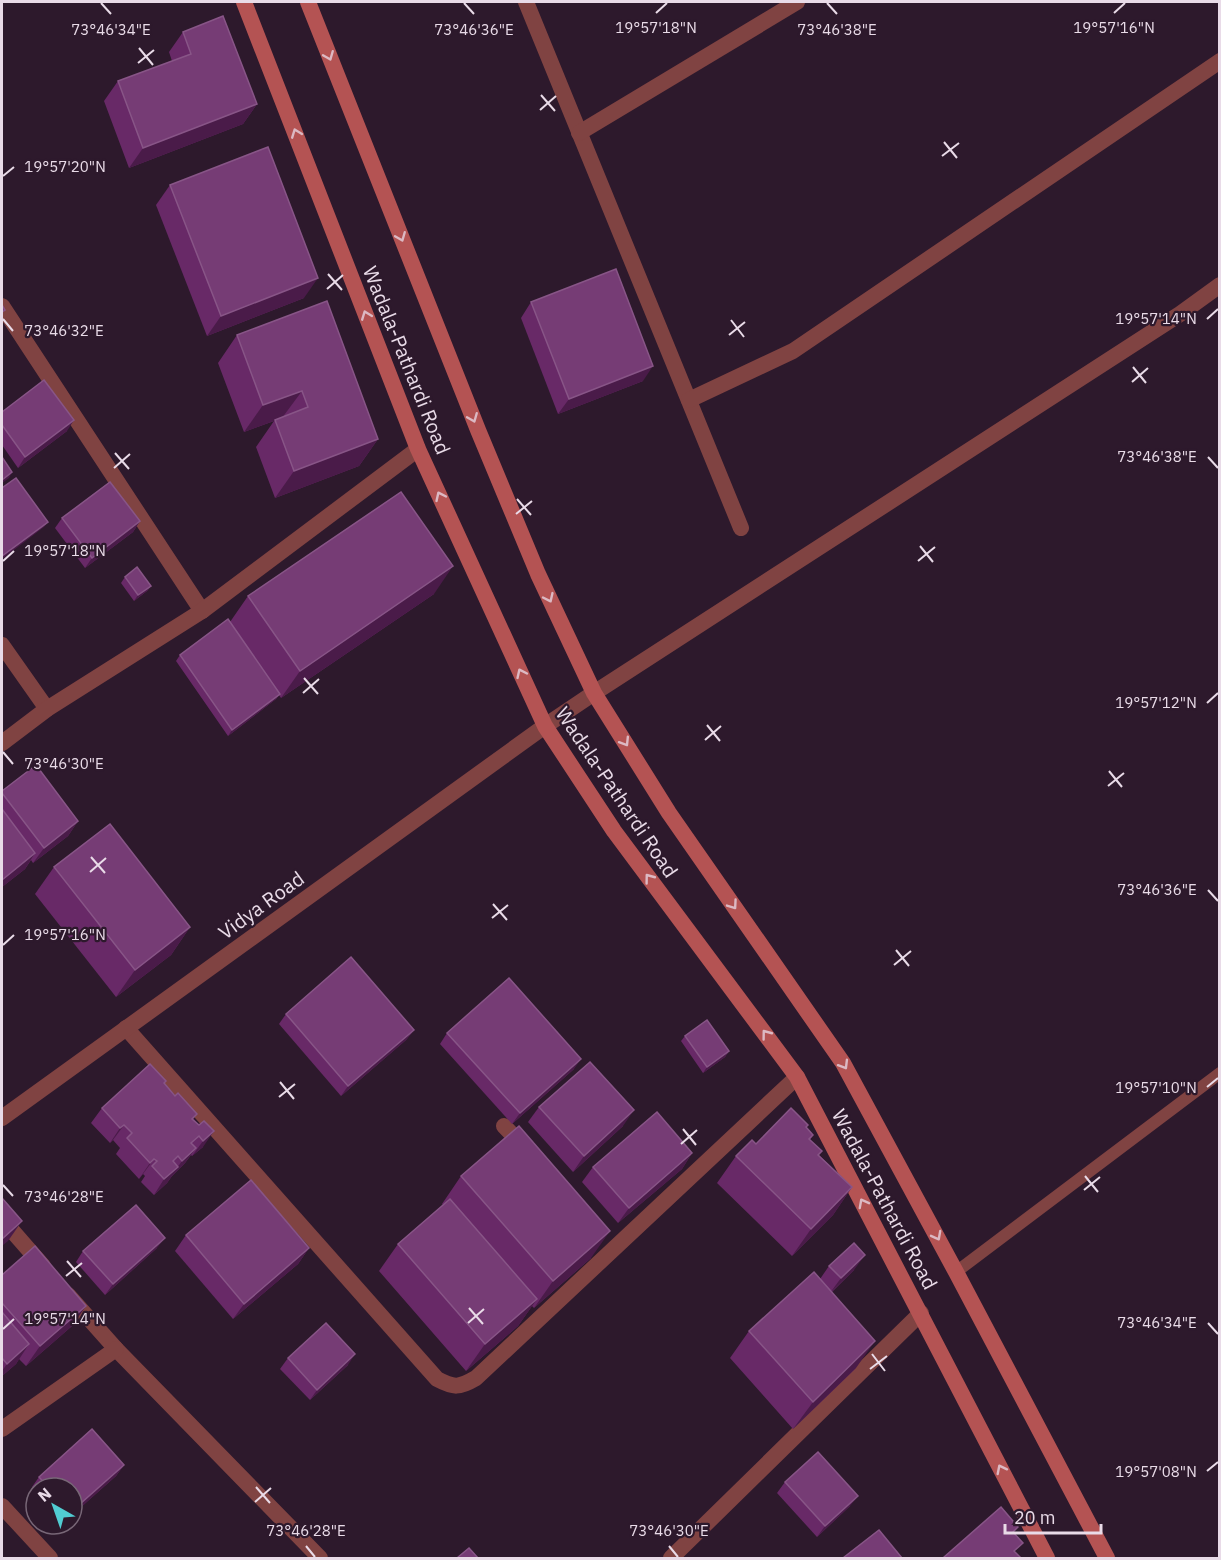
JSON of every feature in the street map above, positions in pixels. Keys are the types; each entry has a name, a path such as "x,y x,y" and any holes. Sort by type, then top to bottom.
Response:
{"main road":[{"name":"Wadala-Pathardi Road","path":"244,2 418,449 545,726 614,831 797,1077 1047,1558"},
{"name":"Wadala-Pathardi Road","path":"308,2 487,453 538,574 594,693 669,813 843,1063 1107,1558"}],"street":[{"path":"526,2 741,528"},
{"path":"579,133 797,2"},
{"path":"688,400 793,351 1220,61"},
{"name":"Vidya Road","path":"2,1118 545,726 1170,320 1220,285"},
{"path":"2,306 202,611"},
{"path":"2,743 47,709 202,611 418,449"},
{"path":"2,645 47,709"},
{"path":"126,1028 437,1379 454,1387 476,1378 612,1242 797,1077"},
{"path":"504,1126 536,1160"},
{"path":"2,1219 116,1349 320,1558"},
{"path":"671,1558 921,1312"},
{"path":"2,1429 116,1349"},
{"path":"2,1506 50,1558"}],"lane":[{"path":"956,1272 1220,1073"}],"building":[{"path":"223,16 257,104 143,148 118,81 191,54 183,32"},
{"path":"268,147 318,278 221,316 170,185"},
{"path":"616,269 653,366 569,399 531,302"},
{"path":"327,301 378,439 294,471 275,420 308,407 302,391 263,405 237,335"},
{"path":"44,380 74,420 25,457 2,425 2,412"},
{"path":"2,457 12,472 2,480"},
{"path":"16,478 48,522 2,556 2,488"},
{"path":"110,482 140,521 92,558 62,518"},
{"path":"401,492 453,566 300,671 248,596"},
{"path":"137,567 151,586 138,595 125,577"},
{"path":"228,619 280,694 232,730 180,655"},
{"path":"36,765 78,821 44,848 2,793"},
{"path":"2,809 35,853 2,880"},
{"path":"110,824 190,927 135,970 54,867"},
{"path":"351,957 414,1030 348,1086 286,1014"},
{"path":"509,978 581,1059 520,1113 447,1033"},
{"path":"707,1020 729,1051 707,1067 685,1036"},
{"path":"590,1062 634,1110 584,1156 539,1107"},
{"path":"150,1064 166,1081 164,1083 175,1096 178,1093 197,1114 192,1119 199,1125 204,1121 214,1131 203,1141 199,1136 191,1143 196,1148 182,1161 178,1156 173,1161 178,1167 164,1179 152,1166 157,1161 154,1159 150,1163 127,1138 132,1133 124,1125 120,1128 102,1108"},
{"path":"791,1108 808,1125 806,1127 813,1135 809,1139 822,1151 818,1155 852,1187 811,1229 736,1156 752,1140 756,1144"},
{"path":"657,1112 692,1153 629,1208 593,1167"},
{"path":"519,1126 610,1231 553,1281 461,1176"},
{"path":"251,1180 309,1248 244,1304 186,1235"},
{"path":"2,1198 22,1221 2,1239"},
{"path":"450,1199 537,1299 485,1344 398,1244"},
{"path":"136,1205 165,1238 113,1284 83,1251"},
{"path":"854,1243 865,1255 841,1278 829,1266"},
{"path":"35,1246 86,1306 40,1346 2,1303 2,1275"},
{"path":"814,1272 875,1341 813,1402 749,1331"},
{"path":"2,1312 29,1344 7,1364 2,1358"},
{"path":"326,1323 355,1354 317,1390 288,1358"},
{"path":"92,1429 124,1465 84,1500 84,1476 40,1476"},
{"path":"818,1452 858,1496 825,1526 785,1482"},
{"path":"1001,1507 1018,1527 1013,1532 1023,1543 1014,1551 1021,1558 943,1558"},
{"path":"879,1530 902,1558 843,1558"},
{"path":"469,1548 478,1558 457,1558"}]}
